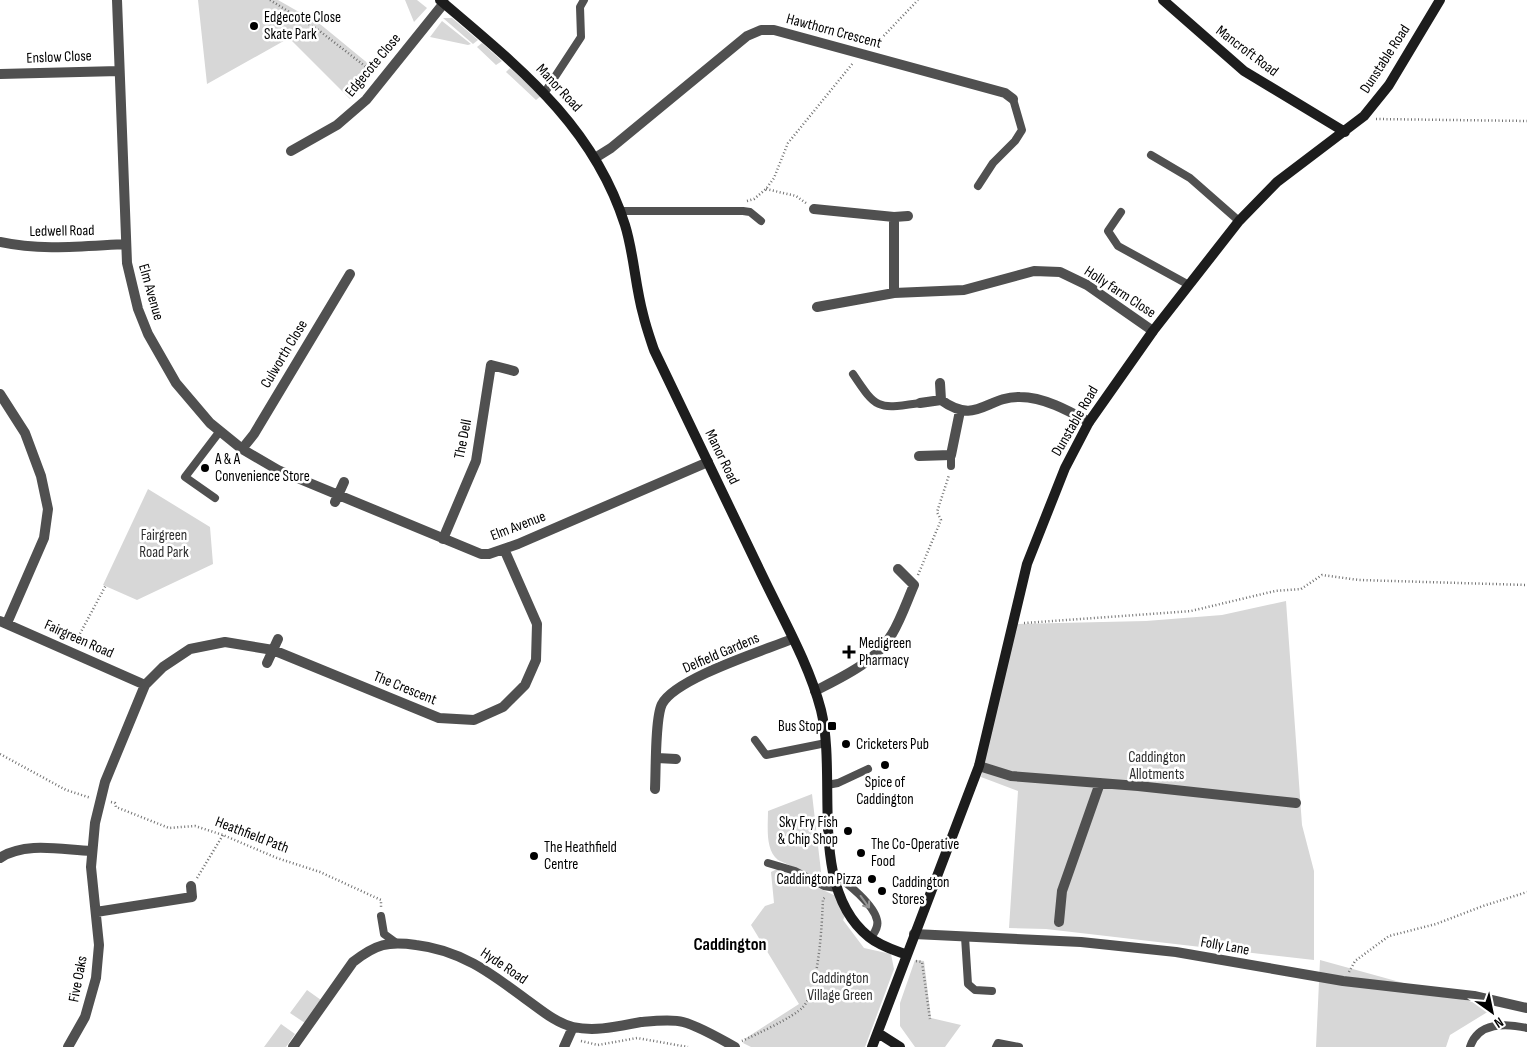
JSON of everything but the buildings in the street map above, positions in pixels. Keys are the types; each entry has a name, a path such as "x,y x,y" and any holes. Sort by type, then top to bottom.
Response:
{"street":[{"name":"Elm Avenue","path":"117,0 126,244 131,283 148,334 176,383 192,404 242,449 278,470 337,498 480,554 504,549 708,462"},
{"name":"Mancroft Road","path":"1163,0 1244,71 1344,132"},
{"name":"Dunstable Road","path":"872,1047 979,766 1027,564 1065,468 1089,422 1153,331 1239,221 1277,182 1360,119 1389,85 1440,0"},
{"name":"Manor Road","path":"442,2 545,92 572,123 595,158 620,211 631,247 642,314 654,350 815,691 821,712 826,743 827,785 836,888 855,922 871,938 906,958"},
{"name":"Edgecote Close","path":"291,152 337,125 366,100 442,2"},
{"name":"Hawthorn Crescent","path":"595,158 611,148 747,36 755,32 774,30 1004,93 1013,99"},
{"name":"Enslow Close","path":"0,74 120,70"},
{"path":"814,209 894,217 908,216"},
{"path":"894,217 894,293"},
{"name":"Ledwell Road","path":"0,242 21,246 52,247 126,244"},
{"name":"Holly farm Close","path":"817,307 894,293 964,290 1034,271 1060,272 1087,285 1153,331"},
{"name":"Culworth Close","path":"242,449 350,274"},
{"name":"The Dell","path":"443,539 476,461 491,365 514,371"},
{"path":"940,383 941,400"},
{"path":"0,394 24,433 41,476 48,509 44,538 3,622"},
{"path":"920,403 941,400 960,411 971,411 1009,398 1031,397 1067,410 1089,422"},
{"path":"919,456 951,455 960,411"},
{"path":"337,498 344,482"},
{"name":"The Crescent","path":"105,782 145,685 163,667 190,649 225,642 273,650 440,718 474,720 503,707 525,685 536,660 537,624 504,549"},
{"path":"815,691 847,674 874,655 892,635 914,585 898,569"},
{"name":"Fairgreen Road","path":"3,622 145,685"},
{"path":"267,663 278,639"},
{"name":"Delfield Gardens","path":"655,789 662,704 676,690 693,680 792,639"},
{"path":"657,758 676,758"},
{"path":"979,766 1011,776 1100,782 1296,802"},
{"name":"Five Oaks","path":"68,1047 85,1017 96,978 98,945 91,852 105,782"},
{"path":"1059,922 1062,891 1100,782"},
{"path":"0,858 10,851 23,849 91,852"},
{"path":"96,912 193,902 192,886"},
{"name":"Folly Lane","path":"914,934 1081,942 1176,952 1343,982 1474,996 1527,1008"},
{"name":"Hyde Road","path":"293,1047 354,962 367,951 385,943 395,942 437,947 465,958 484,969 553,1018 573,1027 606,1029 643,1022 682,1022 733,1046"},
{"path":"567,1043 573,1027"},
{"path":"878,1033 900,1047"}],"lane":[{"path":"545,92 581,36 580,7 584,0"},
{"path":"978,186 993,163 1022,130 1013,99"},
{"path":"1151,155 1190,178 1239,221"},
{"path":"620,211 743,211 750,212 762,221"},
{"path":"1122,212 1108,231 1118,246 1189,285"},
{"path":"853,374 872,401 882,406 920,403"},
{"path":"215,498 185,477 220,431"},
{"path":"951,455 951,466"},
{"path":"755,740 766,755 826,743"},
{"path":"827,785 838,783 868,769"},
{"path":"768,864 794,871 824,886 836,888"},
{"path":"834,875 854,888 876,917 877,928 871,938"},
{"path":"381,916 384,934 395,942"},
{"path":"965,937 968,984 975,990 992,991"},
{"path":"1470,1047 1476,1036 1483,1029 1503,1024 1527,1028"},
{"path":"996,1047 998,1044 1019,1047"}],"path":[{"path":"270,0 317,28 376,74"},
{"path":"745,202 754,199 766,189 774,178 788,144 855,61 866,55 890,27 918,0"},
{"path":"1360,119 1527,121"},
{"path":"766,189 796,196 814,209"},
{"path":"914,585 941,520 938,512 951,466"},
{"path":"1012,624 1191,611 1275,591 1301,589 1322,575 1360,580 1527,585"},
{"path":"71,652 106,584"},
{"name":"Heathfield Path","path":"0,754 66,790 115,803 116,807 169,828 195,826 224,835 277,858 320,872 381,900 381,916"},
{"path":"192,886 224,835"},
{"path":"733,1046 802,1008 810,997 817,962 823,899 836,888"},
{"path":"1343,982 1356,961 1389,936 1436,924 1527,892"},
{"path":"906,958 922,962 930,1019"},
{"path":"567,1043 598,1045 637,1038 688,1047"}],"green space":[{"path":"198,0 278,0 320,24 376,70 350,99 289,38 207,84"},
{"path":"405,0 417,0 427,8 414,22"},
{"path":"443,18 452,18 478,40 473,44"},
{"path":"442,21 471,44 430,37"},
{"path":"482,43 502,61 496,65 477,47"},
{"path":"510,68 541,96 536,100 506,72"},
{"name":"Fairgreen Road Park","path":"148,489 210,527 213,564 137,600 103,585"},
{"name":"Caddington Allotments","path":"1286,601 1302,825 1314,871 1314,960 1046,929 1009,928 1018,791 981,777 1012,624 1146,621 1222,615"},
{"path":"812,794 822,880 778,860 771,850 768,838 768,811"},
{"name":"Caddington Village Green","path":"777,869 836,896 847,912 843,920 864,948 891,954 894,969 865,1047 751,1047 743,1043 746,1038 799,1004 751,925 765,906 774,903 771,872"},
{"path":"915,960 924,961 931,1018 961,1025 945,1047 915,1047 900,1026 900,1003"},
{"path":"1320,960 1494,1008 1450,1035 1446,1047 1316,1047"},
{"path":"307,990 321,1000 305,1023 290,1013"},
{"path":"281,1024 295,1034 286,1047 264,1047"}],"place":[{"name":"Edgecote Close Skate Park","path":"254,26"},
{"name":"A & A Convenience Store","path":"205,468"},
{"name":"Medigreen Pharmacy","path":"849,652"},
{"name":"Bus Stop","path":"832,726"},
{"name":"Cricketers Pub","path":"846,744"},
{"name":"Spice of Caddington","path":"885,765"},
{"name":"Sky Fry Fish & Chip Shop","path":"848,831"},
{"name":"The Co-Operative Food","path":"861,853"},
{"name":"The Heathfield Centre","path":"534,856"},
{"name":"Caddington Pizza","path":"872,879"},
{"name":"Caddington Stores","path":"882,891"}],"district":[{"name":"Caddington","path":"730,944"}]}
